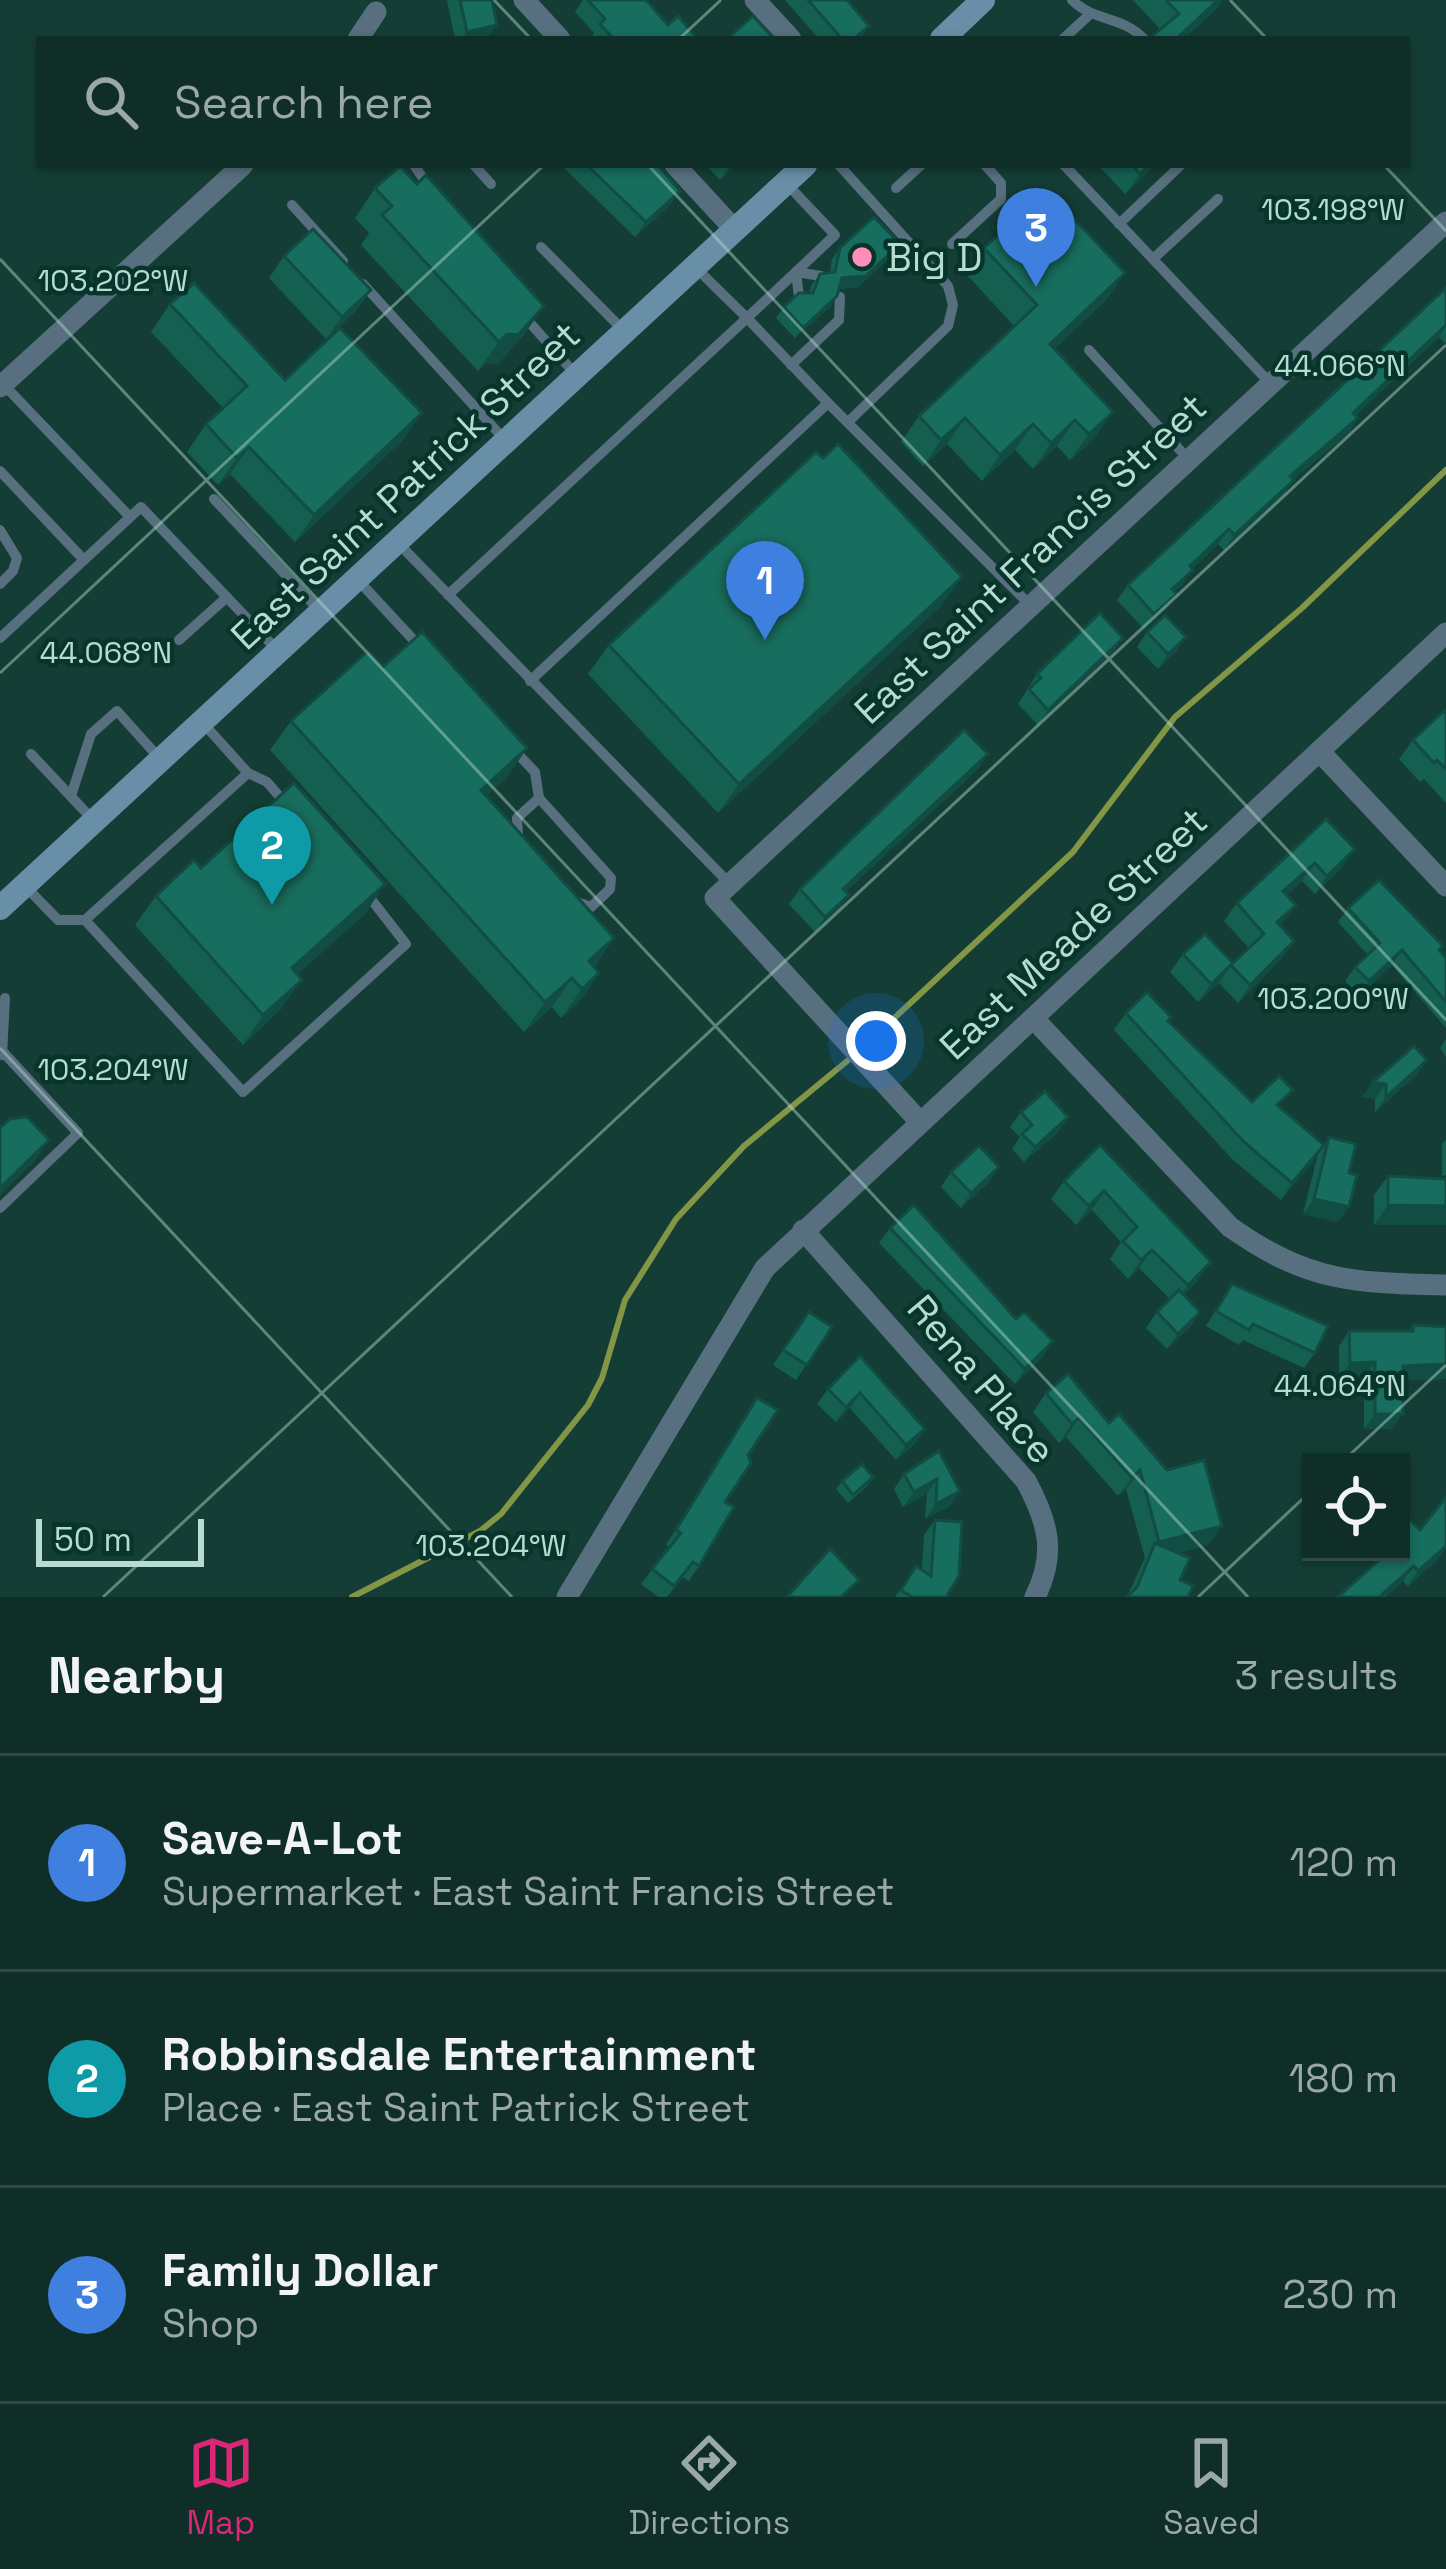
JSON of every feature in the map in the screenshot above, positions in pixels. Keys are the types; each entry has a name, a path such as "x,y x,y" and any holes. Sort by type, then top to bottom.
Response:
{"main road":[{"path":"945,36 979,2"},
{"name":"East Saint Patrick Street","path":"0,908 795,174"}],"street":[{"path":"524,0 557,36"},
{"path":"755,0 788,36"},
{"path":"360,36 376,12"},
{"path":"2,385 240,168"},
{"path":"678,168 735,230"},
{"name":"East Saint Francis Street","path":"723,891 1446,222"},
{"name":"East Meade Street","path":"566,1597 746,1292 803,1230 1446,633"},
{"path":"1321,753 1446,886"},
{"path":"723,891 830,1023 920,1122"},
{"path":"1034,1018 1230,1227 1266,1252 1304,1271 1367,1284 1446,1285"},
{"name":"Rena Place","path":"803,1230 1026,1480 1048,1529 1050,1550 1035,1597"}],"lane":[{"path":"1072,0 1088,16 1125,22 1141,36"},
{"path":"1066,36 1088,16"},
{"path":"416,168 435,196"},
{"path":"477,168 491,184"},
{"path":"842,168 948,286 953,305 948,326 848,422"},
{"path":"896,188 918,168"},
{"path":"952,244 1001,199 1001,183 988,168"},
{"path":"1067,168 1270,384"},
{"path":"1119,224 1178,168"},
{"path":"448,596 835,235 795,174"},
{"path":"1153,260 1218,199"},
{"path":"292,205 506,441"},
{"path":"541,248 625,331"},
{"path":"694,267 1031,606"},
{"path":"796,272 821,277"},
{"path":"796,272 799,297"},
{"path":"791,365 839,320 840,297"},
{"path":"512,303 577,376"},
{"path":"818,317 839,320"},
{"path":"1089,350 1189,460"},
{"path":"2,385 130,517"},
{"path":"530,681 828,403"},
{"path":"0,471 84,560"},
{"path":"214,499 321,612"},
{"path":"0,638 141,507 278,651"},
{"path":"0,530 17,557 0,584"},
{"path":"397,541 723,891"},
{"path":"357,579 424,652"},
{"path":"178,640 227,598"},
{"path":"71,796 91,734 116,711 160,760"},
{"path":"202,722 248,773 266,782 298,817"},
{"path":"503,737 535,772 539,798 610,878 610,889 590,907 580,905 557,883"},
{"path":"32,754 94,821"},
{"path":"24,885 58,920 86,920 248,773"},
{"path":"531,854 518,839 517,818 539,798"},
{"path":"86,920 243,1092 406,944 359,886"},
{"path":"0,983 2,1055 78,1133 0,1208"}],"building":[{"path":"460,0 492,0 497,25 467,32"},
{"path":"588,0 646,0 668,25 678,16 695,36 611,36 600,24 605,19"},
{"path":"808,0 847,0 869,26 857,36 839,36"},
{"path":"1166,0 1218,0 1179,36 1152,36 1179,14"},
{"path":"753,16 771,36 730,36"},
{"path":"398,168 417,184 426,175 544,306 518,335 507,334 499,342 382,215 392,206 375,188"},
{"path":"590,168 661,168 680,191 646,222"},
{"path":"1047,190 1125,273 1050,344 1113,412 1089,434 1075,420 1051,443 1033,424 1000,455 965,418 941,440 919,416 1037,305 984,248"},
{"path":"874,217 900,244 866,276 842,278 837,296 803,328 784,307 799,293 813,293 820,274 835,272 840,248"},
{"path":"313,229 371,290 342,317 284,256"},
{"path":"194,283 285,380 340,328 422,413 314,515 249,447 237,458 206,424 247,386 170,304"},
{"path":"1446,288 1446,325 1353,413 1358,418 1290,476 1294,480 1234,535 1229,529 1190,566 1193,570 1172,589 1177,594 1154,614 1128,585"},
{"path":"838,444 962,577 739,784 609,645 816,452 823,458"},
{"path":"1100,613 1123,638 1048,710 1029,689 1041,678 1037,674"},
{"path":"1165,615 1186,637 1168,654 1147,632"},
{"path":"422,632 527,748 481,790 614,938 589,961 599,973 582,989 572,978 545,1002 291,721 368,651 383,667"},
{"path":"1446,713 1446,769 1413,740"},
{"path":"964,730 988,754 843,889 849,895 825,917 800,889"},
{"path":"294,783 385,884 292,968 302,980 263,1015 156,896 194,860 201,868"},
{"path":"1326,819 1355,849 1327,876 1315,863 1283,891 1296,905 1277,922 1294,941 1250,985 1231,965 1211,984 1183,954 1205,934 1233,963 1264,934 1237,903"},
{"path":"1379,880 1443,946 1439,950 1446,958 1446,1002 1402,950 1369,981 1355,967 1380,943 1348,908"},
{"path":"1147,992 1171,1017 1168,1021 1252,1102 1279,1076 1293,1090 1277,1105 1324,1145 1292,1183 1244,1142 1126,1013"},
{"path":"1414,1046 1427,1060 1386,1097 1386,1084 1373,1082"},
{"path":"1045,1091 1068,1117 1035,1147 1022,1134 1032,1125 1021,1112"},
{"path":"27,1117 49,1140 0,1188 0,1128 10,1119"},
{"path":"1329,1137 1356,1144 1349,1173 1357,1175 1349,1207 1314,1199"},
{"path":"1100,1145 1211,1262 1188,1285 1152,1250 1141,1260 1123,1241 1137,1227 1104,1191 1089,1206 1064,1181"},
{"path":"979,1146 999,1167 971,1193 951,1172"},
{"path":"1388,1176 1446,1179 1446,1206 1388,1205"},
{"path":"914,1205 1016,1319 1024,1312 1053,1341 1025,1369 890,1228"},
{"path":"1232,1284 1328,1326 1315,1353 1253,1324 1249,1330 1216,1311"},
{"path":"1179,1290 1200,1312 1178,1334 1157,1312"},
{"path":"809,1312 832,1327 807,1365 783,1350"},
{"path":"1413,1325 1446,1327 1446,1364 1403,1366 1403,1414 1375,1414 1375,1362 1350,1363 1349,1331 1413,1331"},
{"path":"860,1356 925,1429 906,1445 860,1393 846,1407 828,1389"},
{"path":"1068,1374 1109,1423 1119,1414 1167,1470 1204,1460 1222,1526 1159,1542 1140,1470 1132,1478 1079,1418 1072,1424 1046,1393"},
{"path":"757,1398 778,1410 725,1502 734,1507 699,1566 693,1562 674,1586 652,1569 681,1533 676,1530"},
{"path":"939,1451 960,1491 936,1504 937,1479 914,1492 904,1474"},
{"path":"862,1464 873,1477 853,1495 842,1481"},
{"path":"1446,1497 1446,1546 1379,1597 1338,1597 1378,1561 1410,1561 1410,1520 1420,1530"},
{"path":"935,1520 962,1522 959,1576 946,1597 912,1597 901,1590 916,1566 931,1576"},
{"path":"1155,1543 1190,1558 1180,1580 1193,1586 1188,1597 1127,1597 1137,1587"},
{"path":"830,1549 859,1580 841,1597 787,1597"}],"waterway":[{"path":"862,1048 1073,852 1175,717 1302,608 1446,470"},
{"path":"352,1597 480,1531 501,1514 588,1405 602,1378 625,1300 676,1219 744,1146 852,1057"}],"place":[{"name":"Big D","path":"862,257"},
{"name":"Family Dollar","path":"1036,287"},
{"name":"Save-A-Lot","path":"765,640"},
{"name":"Robbinsdale Entertainment","path":"272,905"}]}
